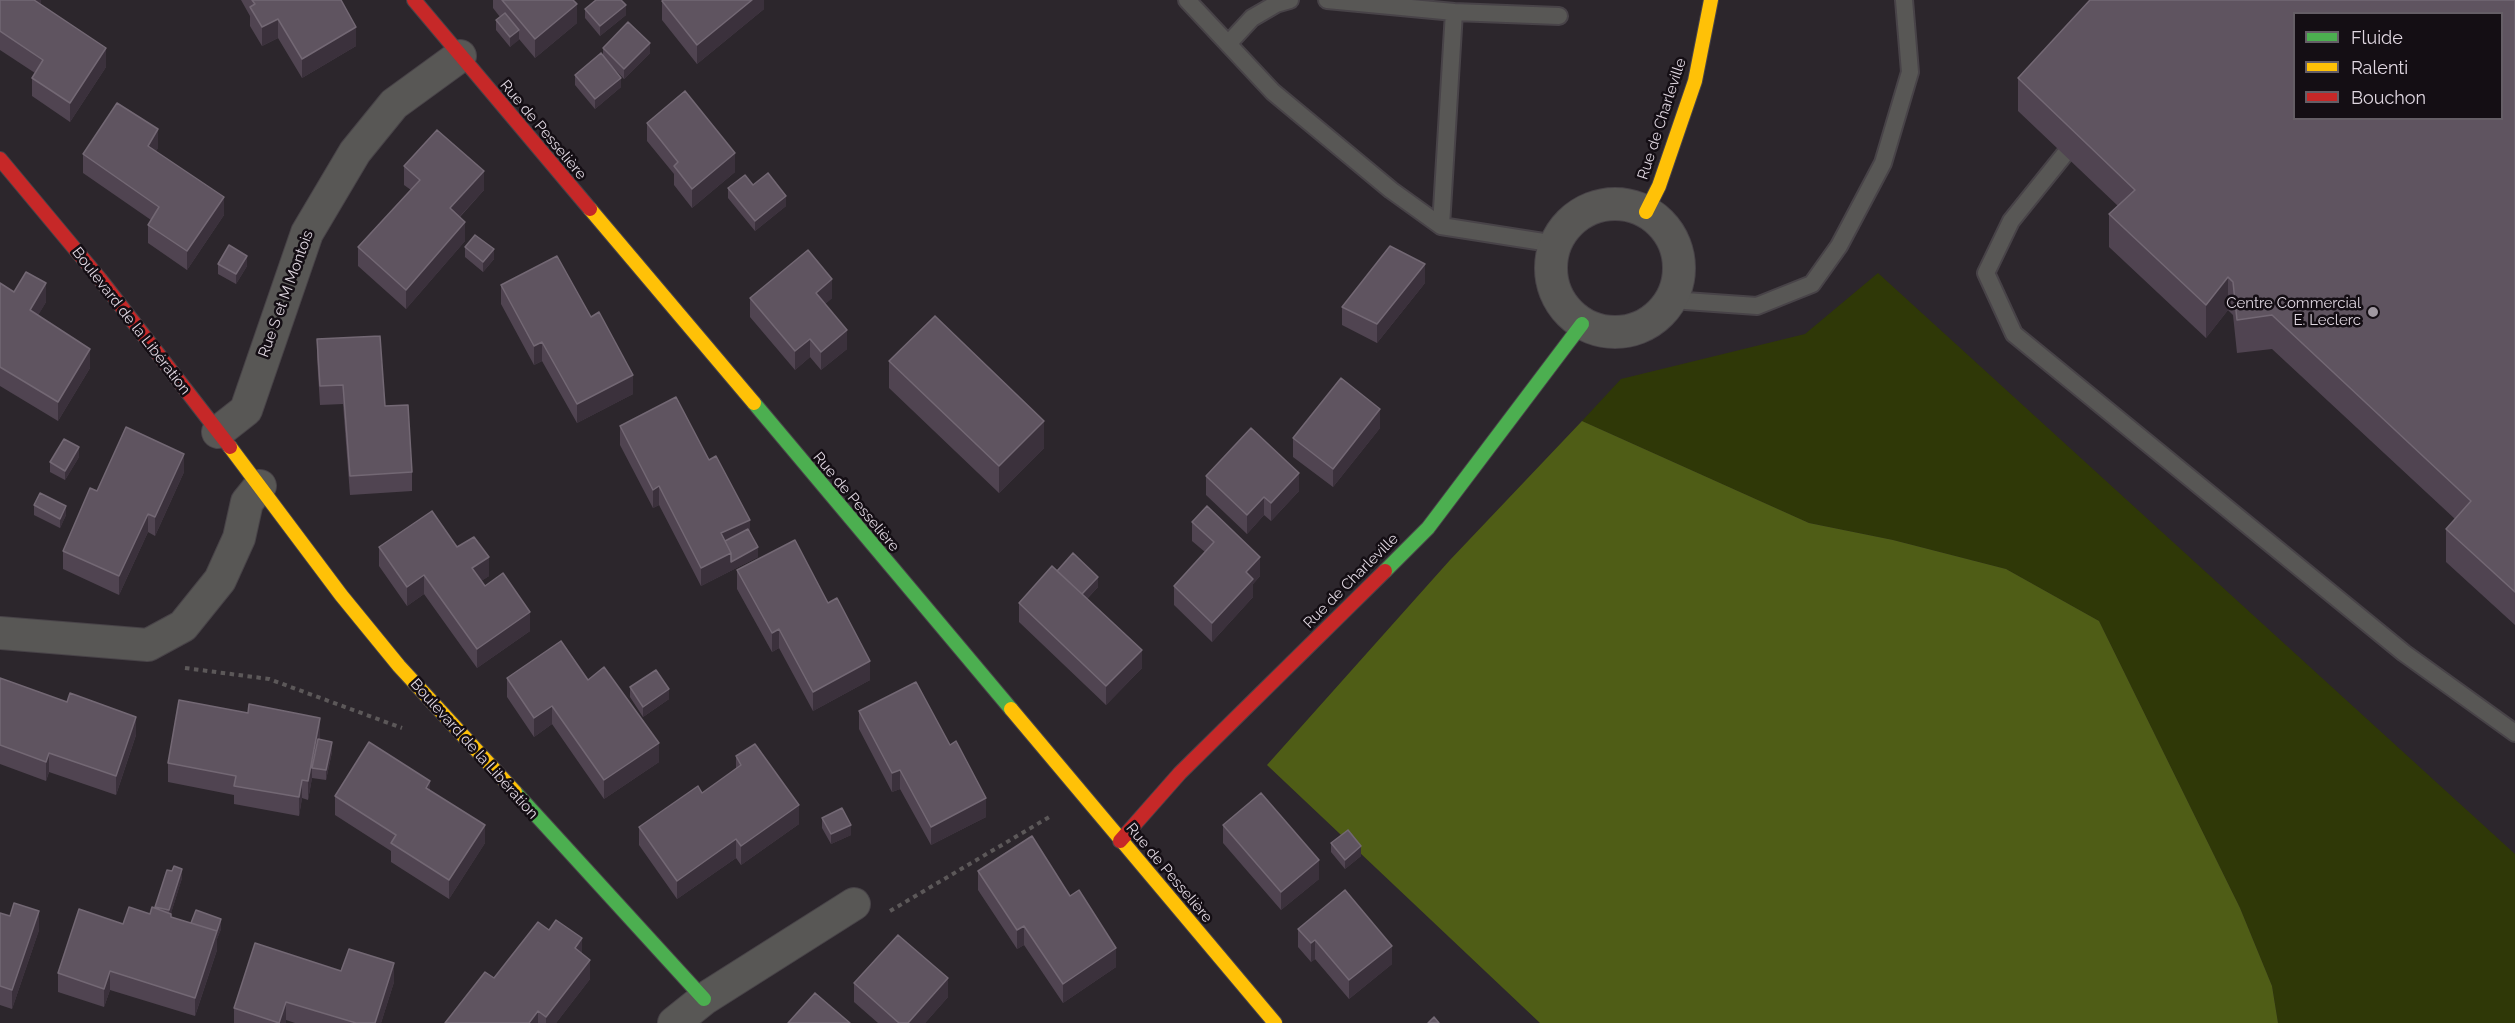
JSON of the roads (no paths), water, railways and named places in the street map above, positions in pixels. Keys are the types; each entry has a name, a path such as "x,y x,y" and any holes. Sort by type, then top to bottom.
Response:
{"street":[{"name":"Rue de Pesselière","path":"414,0 1275,1023"},
{"name":"Rue de Charleville","path":"1646,212 1659,186 1695,81 1711,0"},
{"name":"Rue S et M Montois","path":"218,432 246,410 307,233 356,152 394,104 460,56"},
{"name":"Boulevard de la Libération","path":"0,159 100,279 341,595 399,666 704,999"},
{"path":"1608,204 1627,205 1646,212 1662,224 1674,241 1679,260 1678,281 1671,300 1658,316 1641,327 1622,332 1601,332 1582,324 1566,310 1555,292 1550,272 1560,234 1572,219 1589,209 1608,204"},
{"name":"Rue de Charleville","path":"1120,841 1180,773 1428,528 1582,324"},
{"path":"0,633 148,645 183,626 220,580 239,538 247,502 260,486"},
{"path":"674,1023 704,999 854,904"}],"lane":[{"path":"1187,0 1273,92 1391,190 1441,225 1556,244"},
{"path":"1228,44 1252,18 1276,4 1290,0"},
{"path":"1328,0 1454,12 1559,16"},
{"path":"1671,300 1757,306 1812,284 1839,246 1883,163 1910,72 1904,0"},
{"path":"1441,225 1454,12"},
{"path":"2064,155 2011,221 1986,273 2014,333 2404,653 2515,733"}],"place":[{"name":"Centre Commercial E. Leclerc","path":"2373,312"}]}
